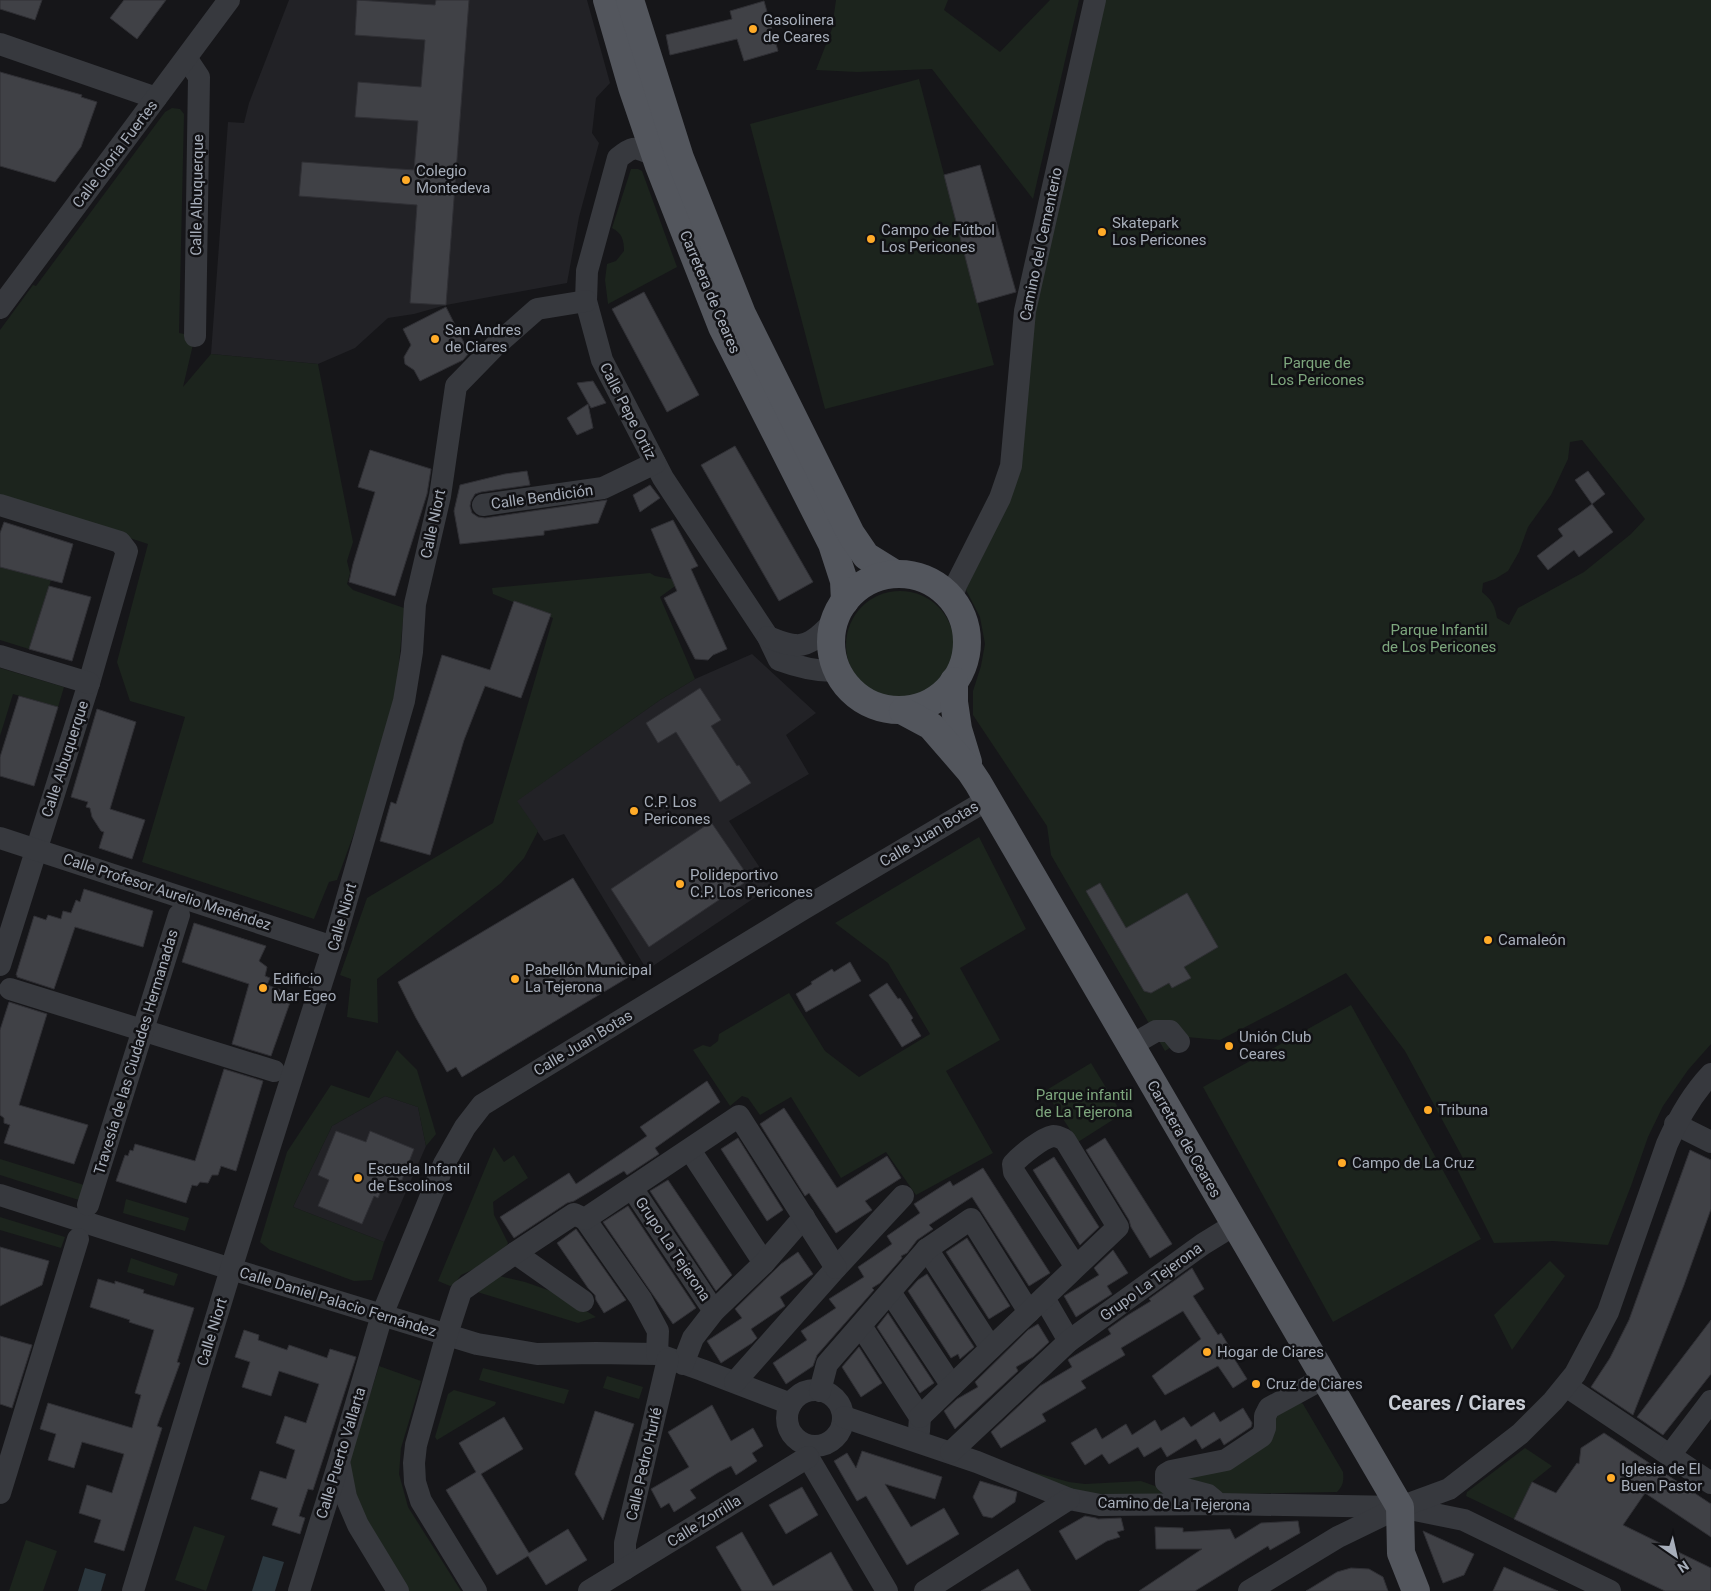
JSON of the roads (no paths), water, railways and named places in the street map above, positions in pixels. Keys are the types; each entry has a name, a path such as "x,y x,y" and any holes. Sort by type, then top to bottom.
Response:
{"main road":[{"name":"Carretera de Ceares","path":"607,0 632,87 655,155 722,327 832,544 844,581 840,611"},
{"name":"Carretera de Ceares","path":"630,0 680,158 742,314 851,534 866,556 894,574"},
{"path":"894,574 916,576 954,591 967,635 966,656 959,675 946,691 928,703 903,711 888,709 868,702 850,689 838,671 833,655 832,638 840,611 858,588 876,578 894,574"},
{"name":"Carretera de Ceares","path":"954,681 954,702 958,729 970,771"},
{"name":"Carretera de Ceares","path":"903,711 931,726 970,771 1400,1508"},
{"path":"1400,1508 1402,1553 1416,1591"}],"street":[{"name":"Calle Gloria Fuertes","path":"0,308 229,0"},
{"name":"Camino del Cementerio","path":"954,591 1000,498 1011,466 1025,311 1095,0"},
{"path":"0,44 156,98"},
{"name":"Calle Albuquerque","path":"187,58 199,77 195,336"},
{"name":"Calle Pepe Ortiz","path":"655,155 633,148 618,158 587,271 586,301 602,360 663,478 768,637 775,666 795,665 825,672 838,671"},
{"name":"Calle Niort","path":"133,1591 231,1270 333,947 404,701 412,652 415,604 440,496 456,386 495,346 537,309 586,301"},
{"name":"Calle Bendición","path":"484,505 603,488 655,463"},
{"name":"Calle Albuquerque","path":"0,505 120,542 127,551 0,966"},
{"path":"768,637 796,646 805,644 815,639 840,611"},
{"path":"0,656 88,683"},
{"name":"Calle Juan Botas","path":"382,1315 444,1164 464,1126 482,1105 795,914 987,800"},
{"name":"Calle Profesor Aurelio Menéndez","path":"0,838 333,947"},
{"name":"Travesía de las Ciudades Hermanadas","path":"91,1197 179,915"},
{"path":"10,989 274,1071"},
{"path":"1130,1046 1156,1030 1170,1031 1179,1042"},
{"path":"1249,1591 1338,1537 1400,1508 1449,1489 1520,1434 1554,1402 1575,1374 1608,1312 1675,1124 1711,1074"},
{"name":"Grupo La Tejerona","path":"515,1253 574,1214 585,1219 739,1116 836,1268"},
{"path":"1675,1124 1711,1142"},
{"path":"920,1417 1118,1227 1065,1140 1056,1136 1047,1138 1019,1157 1013,1164 1014,1172 1076,1267"},
{"path":"690,1150 764,1263"},
{"name":"Grupo La Tejerona","path":"632,1188 714,1311"},
{"name":"Calle Daniel Palacio Fernández","path":"0,1195 231,1270 477,1344 537,1354 596,1353 670,1359"},
{"path":"735,1382 903,1196"},
{"name":"Grupo La Tejerona","path":"670,1359 692,1338 714,1311 764,1263 804,1217"},
{"path":"585,1219 641,1299 670,1359 791,1404"},
{"path":"820,1391 827,1364 927,1249 971,1219 1036,1305 1069,1341"},
{"name":"Grupo La Tejerona","path":"951,1452 1069,1341 1203,1244 1234,1225"},
{"path":"0,1493 78,1239"},
{"path":"927,1249 992,1348"},
{"path":"476,1591 421,1501 415,1482 414,1463 416,1445 461,1291 515,1253 583,1301"},
{"path":"890,1292 952,1386"},
{"name":"Calle Puerto Vallarta","path":"299,1591 382,1315"},
{"path":"861,1326 920,1417 919,1442"},
{"path":"658,1331 692,1338"},
{"name":"Calle Pedro Hurlé","path":"625,1569 625,1543 670,1359"},
{"path":"1218,1504 1208,1495 1170,1485 1166,1482 1166,1474 1171,1471 1226,1460 1262,1436 1265,1428 1265,1416 1269,1408 1324,1378"},
{"path":"1566,1386 1711,1483"},
{"path":"808,1452 833,1440 842,1428 844,1417 842,1408 830,1394 820,1391 804,1393 791,1404 788,1424 792,1434 808,1452 887,1591"},
{"path":"1670,1456 1711,1401"},
{"name":"Camino de La Tejerona","path":"844,1417 951,1452 1069,1500 1100,1505 1218,1504 1400,1508"},
{"name":"Calle Zorrilla","path":"589,1591 808,1452"},
{"path":"339,1462 346,1497 358,1525 398,1591"},
{"path":"925,1591 1069,1500"},
{"path":"1400,1508 1464,1520 1606,1590"}],"place":[{"name":"Gasolinera de Ceares","path":"753,29"},
{"name":"Colegio Montedeva","path":"406,180"},
{"name":"Skatepark Los Pericones","path":"1102,232"},
{"name":"Campo de Fútbol Los Pericones","path":"871,239"},
{"name":"San Andres de Ciares","path":"435,339"},
{"name":"C.P. Los Pericones","path":"634,811"},
{"name":"Polideportivo C.P. Los Pericones","path":"680,884"},
{"name":"Camaleón","path":"1488,940"},
{"name":"Pabellón Municipal La Tejerona","path":"515,979"},
{"name":"Edificio Mar Egeo","path":"263,988"},
{"name":"Unión Club Ceares","path":"1229,1046"},
{"name":"Tribuna","path":"1428,1110"},
{"name":"Campo de La Cruz","path":"1342,1163"},
{"name":"Escuela Infantil de Escolinos","path":"358,1178"},
{"name":"Hogar de Ciares","path":"1207,1352"},
{"name":"Cruz de Ciares","path":"1256,1384"},
{"name":"Iglesia de El Buen Pastor","path":"1611,1478"}],"district":[{"name":"Ceares / Ciares","path":"1457,1403"}],"park label":[{"name":"Parque de Los Pericones","path":"1317,372"},
{"name":"Parque Infantil de Los Pericones","path":"1439,638"},
{"name":"Parque infantil de La Tejerona","path":"1084,1104"}]}
